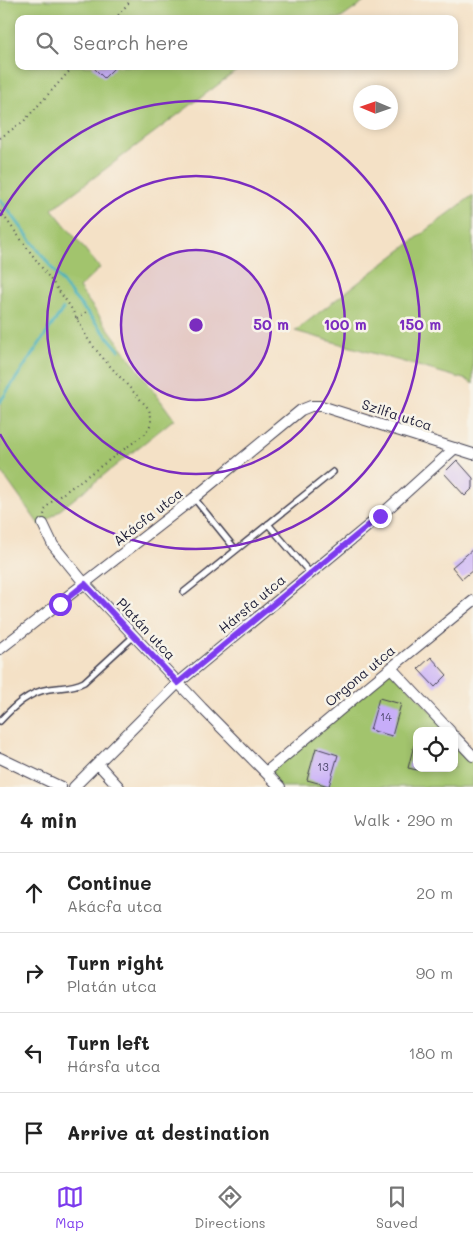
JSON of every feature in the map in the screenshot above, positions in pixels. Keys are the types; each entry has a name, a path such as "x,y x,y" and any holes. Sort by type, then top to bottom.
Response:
{"street":[{"name":"Szilfa utca","path":"311,406 322,406 473,454"},
{"name":"Akácfa utca","path":"0,649 194,498 301,410 311,406"},
{"name":"Hársfa utca","path":"74,787 178,683 380,516 455,448"},
{"name":"Platán utca","path":"43,524 52,545 85,584 202,708 280,787"},
{"name":"Orgona utca","path":"266,772 473,601"},
{"path":"391,668 446,727"},
{"path":"458,740 473,756"},
{"path":"0,758 61,787"},
{"path":"98,764 119,787"}],"lane":[{"path":"184,592 333,472"},
{"path":"194,498 236,550"},
{"path":"268,524 310,573"},
{"path":"0,721 27,697 38,692 47,689 78,686 134,636"}],"path":[{"path":"118,15 131,0"},
{"path":"0,138 24,122 70,70"},
{"path":"0,211 70,306 89,341 151,413 150,428 145,434 50,503 45,510 43,524"},
{"path":"77,319 89,310"}],"green space":[{"path":"0,0 367,0 346,15 15,15 15,70 238,70 52,209 100,268 79,288 174,419 40,526 0,470"},
{"path":"473,195 473,384 467,380 295,331"},
{"path":"391,668 445,727 413,727 413,772 458,772 458,740 473,756 473,787 280,787 266,772"}],"building":[{"path":"96,70 112,70 104,78"},
{"path":"457,460 473,478 473,488 465,496 444,473"},
{"path":"473,549 473,570 462,579 452,567"},
{"path":"431,657 447,675 435,687 418,669"},
{"path":"379,698 401,704 392,736 370,730"},
{"path":"316,748 338,755 329,786 307,780"},
{"path":"413,749 413,769 408,768"}],"waterway":[{"path":"0,199 72,295 119,350"},
{"path":"0,402 63,309"}],"route":[{"path":"60,604 85,584 178,683 380,516"}]}
